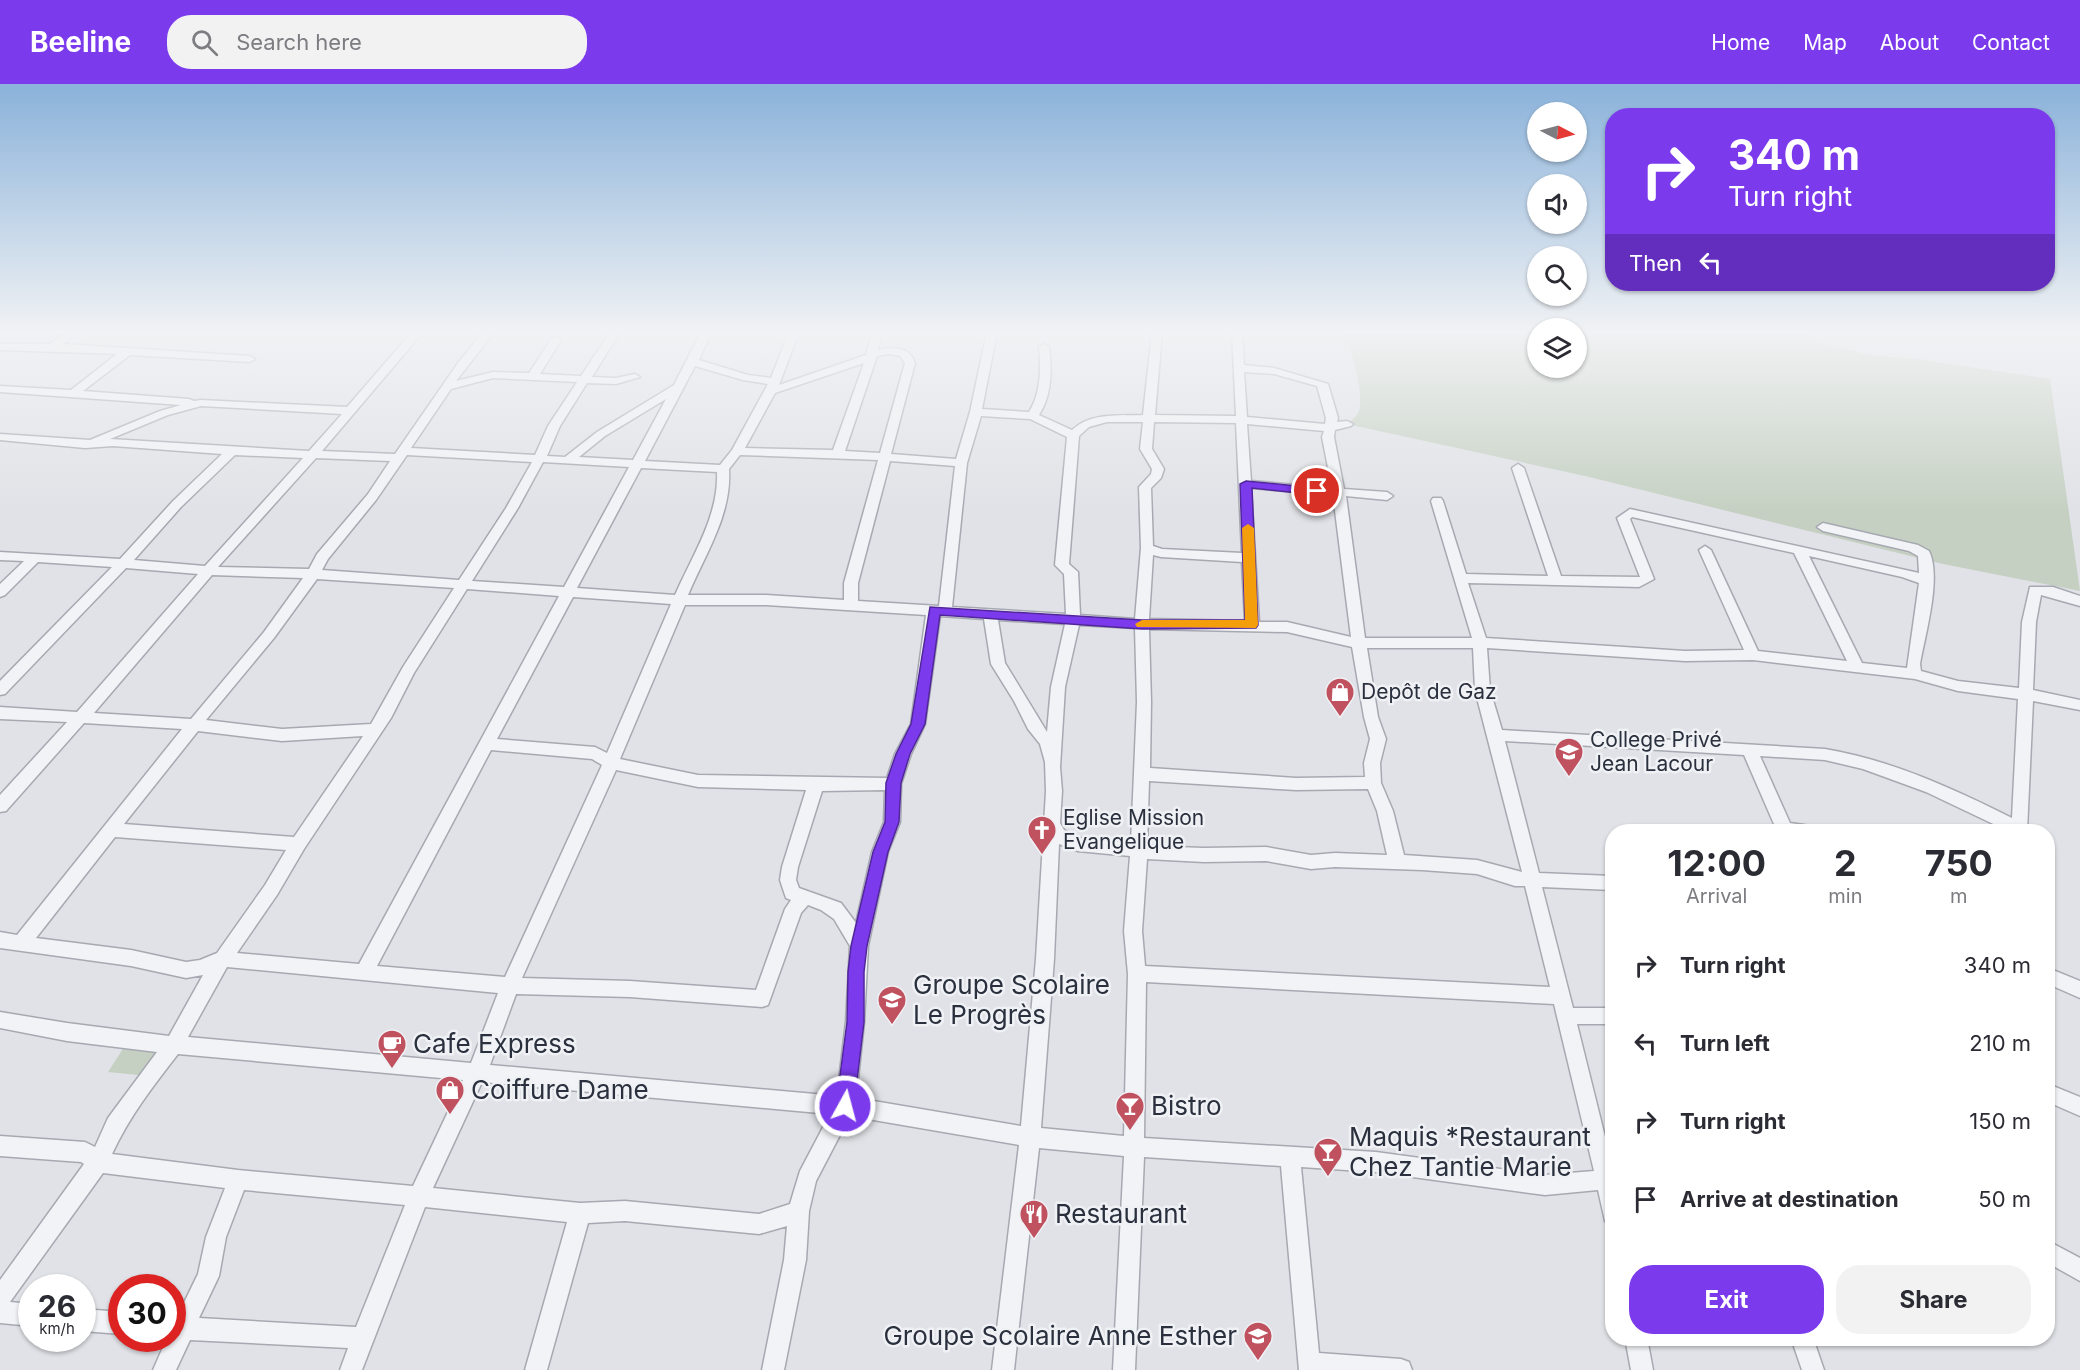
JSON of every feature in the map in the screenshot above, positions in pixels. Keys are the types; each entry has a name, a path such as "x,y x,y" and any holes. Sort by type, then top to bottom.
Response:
{"street":[{"path":"44,392 349,411"},
{"path":"0,806 81,717 209,571 213,563 313,454 366,392"},
{"path":"21,943 269,634 313,574 322,557 360,513 444,392"},
{"path":"0,1298 98,1162 115,1125 139,1089 174,1045 222,959 271,890 298,844 374,730 462,585 485,553 540,458 554,426 576,392"},
{"path":"568,459 601,434 670,392"},
{"path":"364,971 675,392"},
{"path":"351,1370 418,1198 488,1048 510,986 611,763 717,513 726,487 723,469 737,451 770,392"},
{"path":"838,454 860,392"},
{"path":"851,604 851,583 902,392"},
{"path":"773,1370 795,1260 799,1211 807,1178 845,1106 855,1022 859,946 880,852 892,822 893,783 903,754 918,724 940,610 961,463 980,392"},
{"path":"1032,416 1043,398 1043,392"},
{"path":"1124,1370 1134,1147 1137,974 1133,931 1139,852 1144,702 1142,624 1148,548 1145,487 1157,475 1158,469 1146,449 1152,392"},
{"path":"1240,392 1252,625"},
{"path":"1324,392 1332,418 1328,437 1340,494 1351,597 1371,717 1378,739 1372,763 1373,783 1385,811 1397,862"},
{"path":"85,444 164,413 201,403"},
{"path":"976,412 1032,416 1073,435"},
{"path":"1052,767 1058,687 1073,620 1071,572 1062,565 1073,435 1085,424 1107,419 1242,420 1330,428 1347,424"},
{"path":"0,436 85,444 113,442 232,451 568,459 723,469"},
{"path":"0,690 122,565 177,504 232,451"},
{"path":"737,451 838,454 961,463"},
{"path":"1518,468 1556,580"},
{"path":"1246,484 1340,494 1387,496"},
{"path":"1437,501 1480,643 1478,659 1481,693 1496,735 1564,1016 1605,1165"},
{"path":"1462,578 1639,583 1647,579 1623,518 1630,513 1905,573 1925,580"},
{"path":"1822,527 1913,548 1924,554 1925,580 1913,664 1915,674"},
{"path":"1148,548 1161,553 1249,558"},
{"path":"1705,550 1753,655"},
{"path":"1799,550 1857,667"},
{"path":"0,556 209,571 313,574 680,600 766,600 1142,624 1287,627 1359,643 1480,643 1685,656 1753,655 1915,674 1958,686 2025,694 2080,705"},
{"path":"0,592 34,559"},
{"path":"2019,824 2029,622 2035,590 2053,592 2080,601"},
{"path":"990,614 998,664 1021,699 1033,725 1047,742 1054,791 1045,959 1029,1137 1003,1370"},
{"path":"0,713 194,725 282,735 374,730"},
{"path":"1496,735 1724,747 1837,757 1951,795 2007,824"},
{"path":"487,744 595,753 611,763 698,781 893,783"},
{"path":"1750,751 1782,824"},
{"path":"1142,774 1296,784 1373,783"},
{"path":"816,784 788,880 792,893 828,904 843,914 859,946"},
{"path":"1051,821 1056,835 1067,843 1084,846 1114,845 1129,847 1139,852 1204,855 1266,854 1311,862 1397,862 1478,867 1515,879 1605,883"},
{"path":"110,830 298,844"},
{"path":"0,940 148,961 186,970 201,968 222,959 510,986 630,989 762,999 794,909 805,897"},
{"path":"1137,974 1560,996"},
{"path":"2055,979 2080,990"},
{"path":"1564,1016 1605,1016"},
{"path":"0,1020 67,1032 174,1045 845,1106 1029,1137 1134,1147 1376,1162 1545,1185 1605,1179"},
{"path":"2055,1096 2080,1107"},
{"path":"0,1146 85,1152 98,1162 238,1180 580,1213 625,1211 759,1224 799,1211"},
{"path":"1290,1156 1310,1367 1400,1370"},
{"path":"186,1314 208,1276 216,1237 238,1180"},
{"path":"536,1370 580,1213"},
{"path":"2055,1256 2080,1270"},
{"path":"0,1312 18,1314"},
{"path":"186,1328 364,1338"},
{"path":"1638,1346 1642,1370"},
{"path":"1805,1346 1813,1370"},
{"path":"164,1370 170,1352"}],"green space":[{"path":"1359,392 2052,392 2080,591 1943,564 1585,476 1347,424 1356,416 1360,406"},
{"path":"128,1041 168,1045 148,1076 108,1072"}],"slow traffic":[{"path":"1142,624 1252,625 1248,528"}],"place":[{"name":"Depôt de Gaz","path":"1340,718"},
{"name":"College Privé Jean Lacour","path":"1569,778"},
{"name":"Eglise Mission Evangelique","path":"1042,856"},
{"name":"Groupe Scolaire Le Progrès","path":"892,1026"},
{"name":"Cafe Express","path":"392,1070"},
{"name":"Coiffure Dame","path":"450,1116"},
{"name":"Bistro","path":"1130,1132"},
{"name":"Maquis *Restaurant Chez Tantie Marie","path":"1328,1178"},
{"name":"Restaurant","path":"1034,1240"},
{"name":"Groupe Scolaire Anne Esther","path":"1258,1362"}],"route":[{"path":"845,1106 855,1022 859,946 880,852 892,822 893,783 903,754 918,724 934,610 1142,624 1252,625 1246,484 1317,491"}]}
